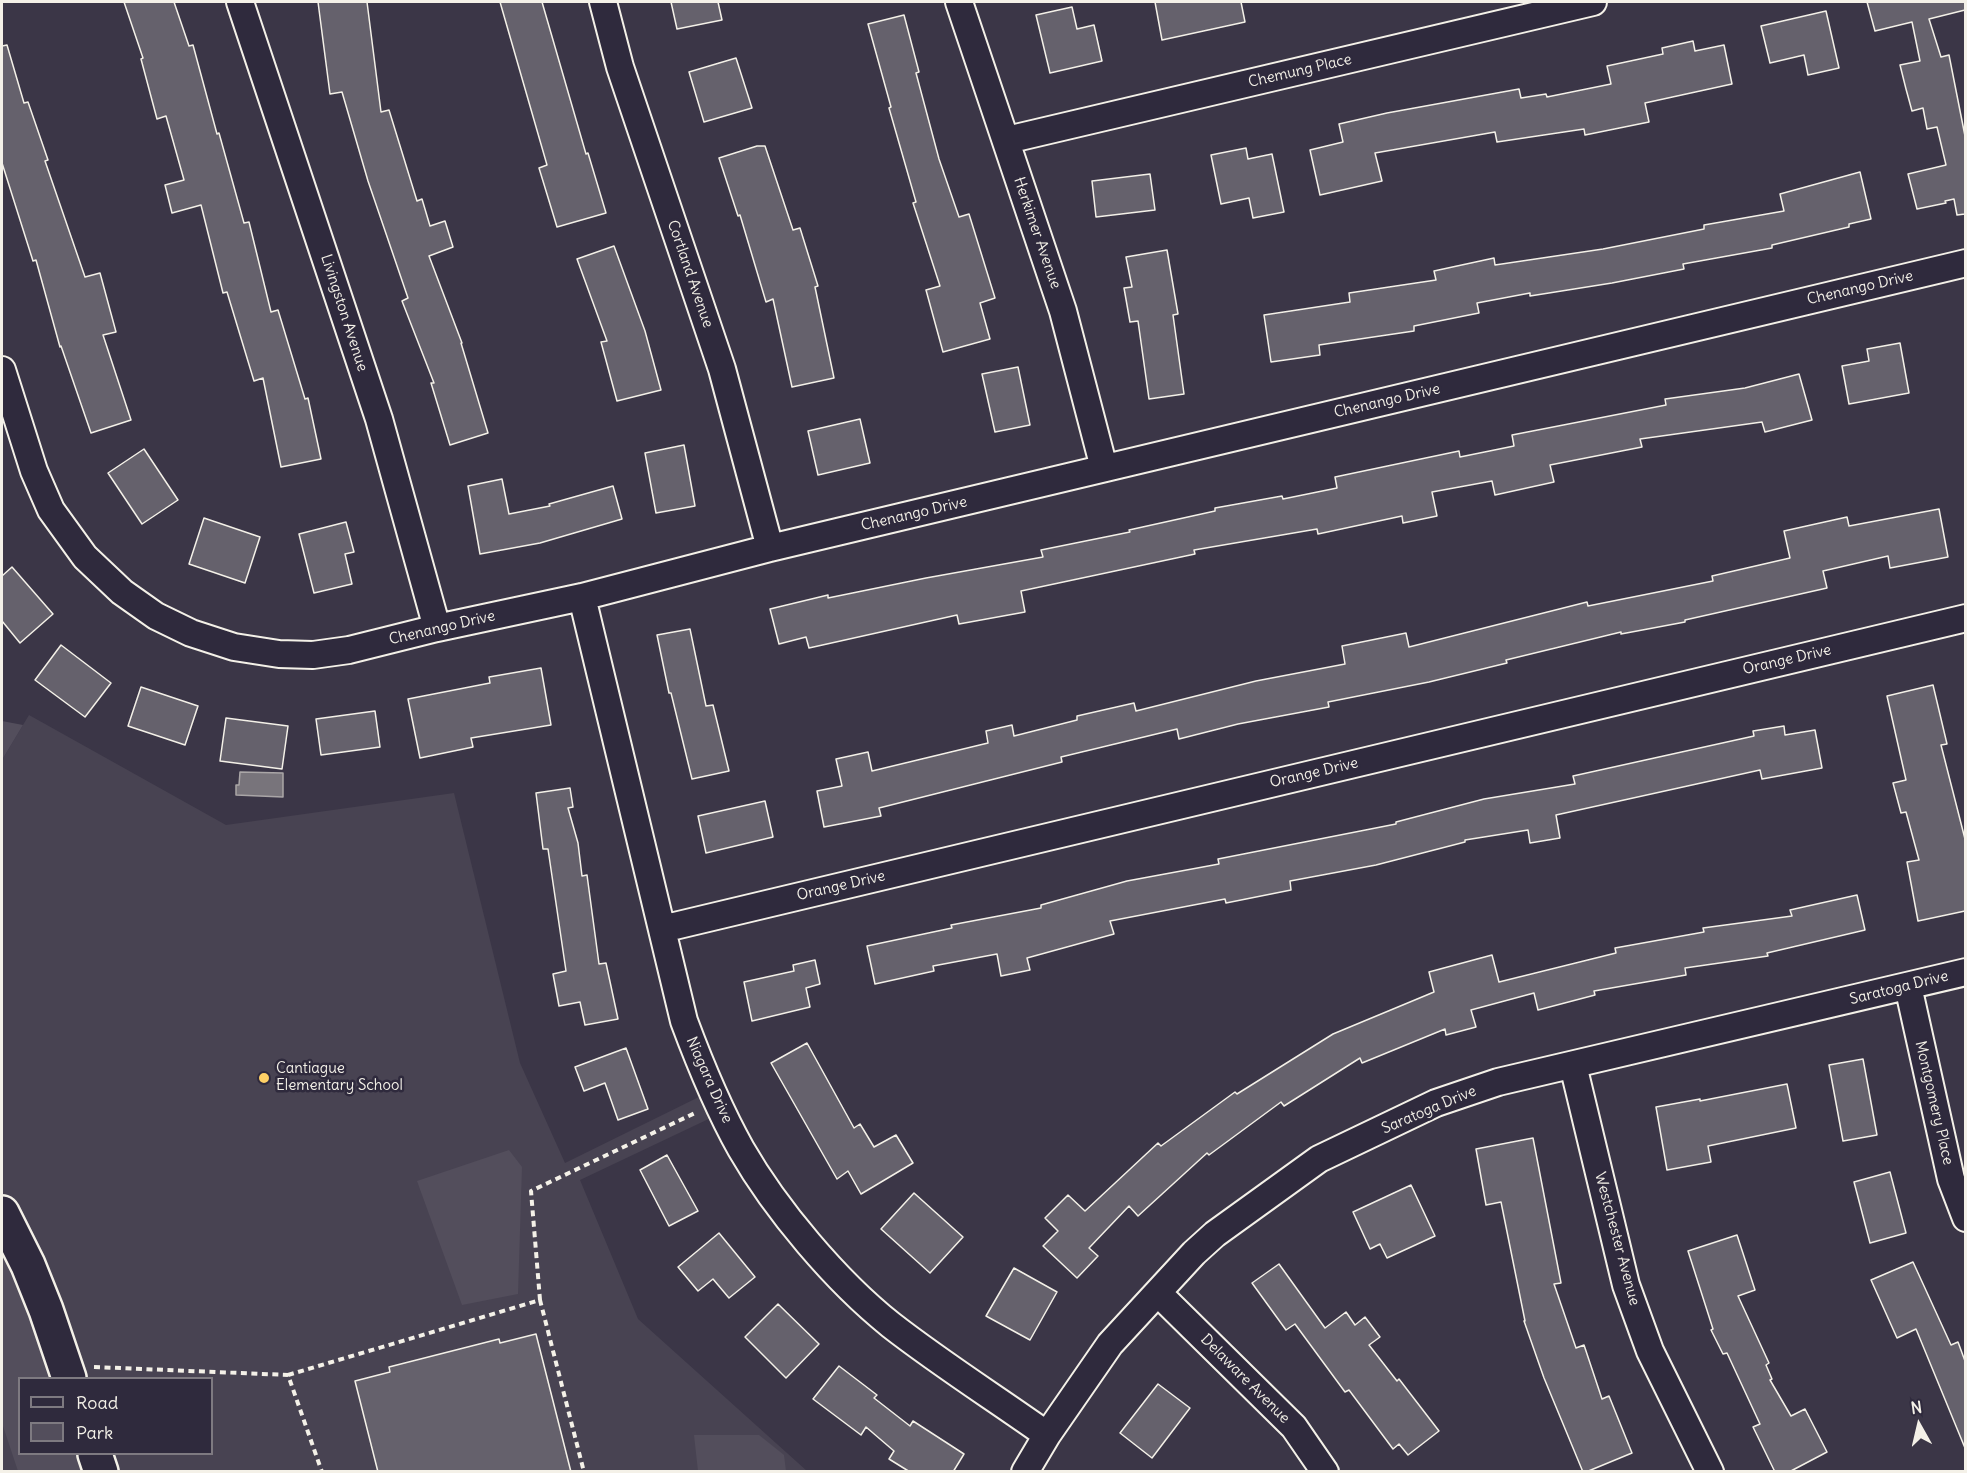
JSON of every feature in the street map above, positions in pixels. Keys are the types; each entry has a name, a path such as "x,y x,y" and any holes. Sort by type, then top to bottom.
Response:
{"main road":[{"path":"2,1214 28,1264 67,1372"},
{"path":"95,1455 101,1472"}],"street":[{"name":"Livingston Avenue","path":"240,2 379,419 438,628"},
{"name":"Cortland Avenue","path":"603,2 620,67 722,369 770,548"},
{"name":"Herkimer Avenue","path":"959,2 1063,310 1104,468"},
{"name":"Chemung Place","path":"1007,140 1593,2"},
{"name":"Chenango Drive","path":"2,370 34,471 51,510 85,557 122,592 156,616 191,633 234,647 279,654 313,655 349,650 582,597 770,548 1965,263"},
{"name":"Niagara Drive","path":"582,597 684,1021 705,1076 741,1150 780,1209 838,1276 890,1324 1047,1435"},
{"name":"Orange Drive","path":"662,928 1965,618"},
{"name":"Saratoga Drive","path":"1025,1472 1047,1435 1110,1344 1194,1253 1215,1234 1319,1159 1436,1103 1498,1082 1965,972"},
{"name":"Montgomery Place","path":"1908,986 1951,1179 1965,1218"},
{"name":"Westchester Avenue","path":"1573,1065 1626,1285 1650,1351 1710,1472"},
{"name":"Delaware Avenue","path":"1158,1293 1294,1427 1325,1472"}],"path":[{"path":"585,1472 540,1300 531,1191 718,1102"},
{"path":"67,1372 288,1375 540,1300"},
{"path":"288,1375 322,1472"}],"shaded area":[{"name":"Cantiague Elementary School","path":"29,715 226,825 454,793 520,1063 565,1163 705,1094 717,1115 580,1180 638,1319 807,1471 2,1471 2,760"},
{"path":"240,772 283,773 283,797 236,795"}],"green space":[{"path":"2,721 23,725 2,760"},
{"path":"509,1150 522,1167 518,1294 462,1305 417,1181"},
{"path":"2,1213 68,1377 18,1377 18,1455 92,1455 98,1471 18,1471 2,1423"},
{"path":"694,1435 759,1435 784,1455 786,1471 698,1471"}],"building":[{"path":"124,2 174,2 189,46 193,45 244,223 249,222 271,312 278,310 305,399 308,398 321,459 281,467 263,378 254,381 227,292 223,293 201,205 172,213 165,185 184,180 166,116 157,119 141,59 143,58"},
{"path":"318,2 367,2 381,112 389,110 417,201 422,199 430,226 445,221 453,247 429,256 462,343 488,433 450,445 431,383 434,383 402,301 408,298 368,181 342,92 330,94"},
{"path":"500,2 542,2 586,154 588,153 606,213 557,227 539,168 547,165"},
{"path":"671,2 718,2 722,20 677,29"},
{"path":"1155,2 1241,2 1245,22 1162,40"},
{"path":"1867,2 1965,2 1965,10 1929,19 1941,57 1949,55 1965,136 1965,214 1957,215 1954,199 1917,209 1908,174 1946,165 1937,127 1927,129 1923,108 1912,111 1900,65 1920,61 1912,22 1875,31"},
{"path":"1072,7 1077,29 1094,25 1102,61 1050,73 1036,15"},
{"path":"1826,11 1839,68 1808,75 1804,55 1770,63 1761,26"},
{"path":"904,15 919,72 916,73 939,159 959,217 969,214 995,298 980,303 990,339 943,352 926,290 940,286 913,203 916,202 868,24"},
{"path":"1693,41 1695,51 1724,45 1732,84 1645,103 1649,122 1585,135 1584,129 1497,142 1495,132 1375,153 1382,181 1320,195 1310,150 1343,142 1339,124 1519,89 1521,98 1546,94 1547,97 1611,84 1607,66 1663,54 1662,48"},
{"path":"7,45 24,103 28,102 48,160 45,161 85,277 100,273 116,332 103,335 131,420 91,433 60,347 36,260 33,261 2,163 2,46"},
{"path":"736,58 752,108 704,122 689,72"},
{"path":"757,146 765,146 793,230 800,228 818,286 815,287 834,378 792,387 773,299 766,302 740,215 738,216 719,158"},
{"path":"1246,148 1248,159 1272,154 1284,212 1253,218 1249,198 1221,204 1211,155"},
{"path":"1860,172 1871,219 1849,224 1849,227 1772,245 1772,248 1683,264 1684,269 1612,283 1530,296 1530,293 1477,303 1479,313 1414,326 1414,331 1319,345 1320,355 1271,362 1264,315 1350,302 1349,293 1436,280 1434,271 1494,258 1495,265 1603,249 1704,229 1704,225 1784,211 1780,194"},
{"path":"1150,174 1155,210 1096,217 1092,181"},
{"path":"614,246 645,331 661,390 617,401 601,342 607,341 577,259"},
{"path":"1167,250 1178,314 1173,315 1184,394 1149,399 1138,321 1130,322 1124,288 1132,287 1126,257"},
{"path":"1900,343 1909,393 1849,404 1842,366 1869,361 1867,349"},
{"path":"1018,367 1030,425 995,432 982,374"},
{"path":"1799,374 1812,420 1765,432 1762,422 1640,439 1642,447 1550,465 1554,482 1495,495 1492,481 1432,492 1437,516 1403,523 1402,516 1318,534 1317,529 1194,550 1195,554 1021,591 1025,612 959,624 957,615 809,648 806,637 779,644 770,609 828,595 828,598 1043,557 1041,550 1130,532 1129,530 1215,511 1215,508 1282,496 1283,499 1337,488 1335,477 1459,451 1460,457 1514,446 1512,435 1666,405 1665,399 1745,388"},
{"path":"860,419 870,463 818,475 808,431"},
{"path":"684,445 695,506 656,513 645,453"},
{"path":"144,449 178,500 142,524 108,473"},
{"path":"502,479 509,514 550,506 549,504 613,486 622,519 540,543 480,554 468,486"},
{"path":"1939,509 1948,557 1890,568 1888,556 1823,571 1827,588 1685,620 1685,622 1621,634 1621,632 1506,660 1507,663 1429,682 1328,702 1329,707 1238,724 1179,739 1177,729 1061,757 1062,762 879,808 881,816 824,827 817,791 842,786 836,759 868,752 872,771 988,743 986,731 1012,725 1014,736 1077,720 1077,716 1134,703 1136,711 1256,681 1345,664 1342,646 1406,633 1409,647 1587,602 1588,606 1713,581 1712,576 1790,558 1784,531 1847,517 1849,526"},
{"path":"204,518 260,537 245,583 189,564"},
{"path":"346,522 354,552 345,554 352,584 314,593 299,534"},
{"path":"12,567 53,614 20,643 2,621 2,576"},
{"path":"690,629 706,706 713,705 729,771 692,779 671,693 669,693 657,635"},
{"path":"61,645 111,683 85,717 35,680"},
{"path":"541,668 551,725 471,738 473,747 420,758 408,699 490,683 489,677"},
{"path":"1933,685 1947,744 1941,745 1965,839 1965,911 1918,921 1907,862 1919,860 1906,812 1901,813 1893,783 1906,780 1887,696"},
{"path":"141,687 198,706 185,745 128,726"},
{"path":"375,711 380,747 321,755 316,719"},
{"path":"226,718 288,726 282,769 220,761"},
{"path":"1784,726 1785,735 1815,730 1822,768 1762,779 1760,770 1556,815 1560,838 1530,843 1528,830 1465,840 1465,842 1376,865 1290,881 1291,890 1226,903 1225,899 1110,921 1114,934 1027,958 1030,970 1001,976 997,954 933,966 934,971 875,984 867,946 952,928 951,925 1041,908 1041,905 1127,881 1219,864 1218,859 1396,824 1396,822 1484,799 1575,784 1573,776 1754,736 1753,731"},
{"path":"570,788 573,807 568,808 578,843 582,876 587,875 599,964 606,963 618,1019 585,1025 580,1002 559,1006 553,974 566,971 548,849 543,849 536,793"},
{"path":"765,801 773,837 706,853 698,816"},
{"path":"1857,895 1865,930 1767,953 1768,956 1685,968 1686,975 1594,991 1595,995 1538,1010 1534,993 1471,1010 1476,1027 1446,1035 1445,1029 1362,1063 1360,1058 1284,1106 1281,1102 1209,1155 1207,1153 1138,1216 1129,1206 1089,1248 1098,1256 1077,1278 1043,1246 1058,1231 1045,1218 1068,1195 1085,1211 1158,1143 1161,1146 1235,1092 1237,1094 1333,1034 1434,992 1429,972 1492,955 1499,982 1616,953 1615,948 1704,932 1703,928 1792,916 1790,910"},
{"path":"815,960 820,984 806,988 810,1007 752,1021 744,982 794,971 793,965"},
{"path":"807,1043 854,1128 860,1124 874,1147 896,1135 913,1163 861,1194 848,1171 837,1179 771,1063"},
{"path":"626,1048 648,1109 618,1120 605,1083 584,1091 575,1067"},
{"path":"1863,1059 1877,1135 1843,1141 1829,1065"},
{"path":"1787,1084 1796,1128 1708,1146 1711,1162 1667,1170 1656,1107"},
{"path":"1533,1138 1561,1283 1554,1284 1576,1348 1584,1345 1602,1399 1609,1396 1632,1453 1586,1472 1583,1472 1544,1378 1524,1321 1501,1202 1486,1205 1476,1149"},
{"path":"667,1155 698,1211 669,1226 640,1170"},
{"path":"1890,1172 1906,1233 1870,1243 1854,1182"},
{"path":"1411,1185 1435,1236 1387,1258 1380,1244 1370,1249 1353,1212"},
{"path":"914,1193 963,1237 930,1273 881,1229"},
{"path":"719,1233 755,1277 729,1298 713,1279 698,1291 678,1267"},
{"path":"1737,1235 1755,1290 1738,1296 1769,1363 1766,1365 1772,1379 1770,1380 1791,1416 1805,1409 1827,1452 1789,1472 1775,1472 1753,1427 1760,1424 1727,1353 1723,1354 1711,1330 1713,1329 1688,1251"},
{"path":"1913,1262 1951,1345 1958,1342 1965,1361 1965,1448 1916,1329 1897,1338 1871,1280"},
{"path":"1279,1264 1325,1328 1346,1312 1355,1325 1365,1317 1380,1337 1369,1345 1397,1381 1399,1379 1439,1431 1408,1455 1399,1444 1393,1449 1349,1390 1345,1392 1295,1324 1286,1330 1252,1283"},
{"path":"1014,1268 1057,1292 1030,1340 986,1316"},
{"path":"778,1304 819,1344 786,1378 745,1337"},
{"path":"536,1334 571,1472 378,1472 355,1381 390,1372 389,1367 499,1339 500,1343"},
{"path":"839,1366 877,1395 874,1398 910,1426 913,1421 964,1454 953,1472 910,1472 889,1459 894,1451 866,1427 861,1435 813,1399"},
{"path":"1158,1384 1190,1408 1152,1458 1120,1433"}],"place":[{"name":"Cantiague Elementary School","path":"264,1078"}]}
